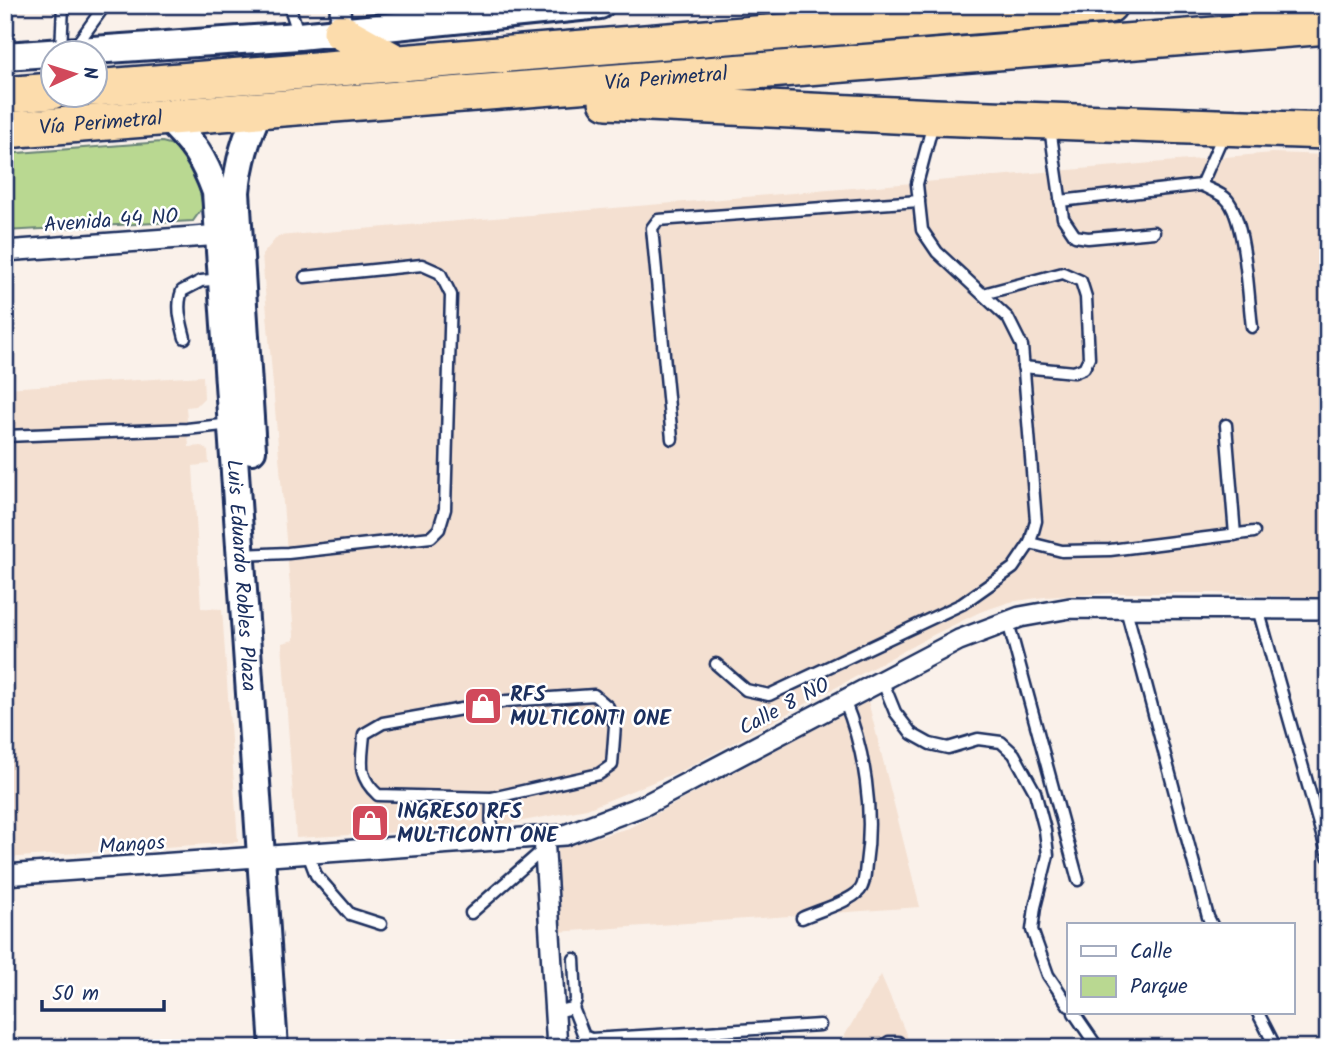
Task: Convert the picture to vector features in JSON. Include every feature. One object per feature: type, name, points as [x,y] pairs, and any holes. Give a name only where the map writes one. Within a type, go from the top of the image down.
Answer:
[{"type":"highway","points":[[928,22],[993,5]]},
{"type":"highway","name":"Vía Perimetral","points":[[108,87],[928,22],[1109,5]]},
{"type":"highway","points":[[341,19],[399,64]]},
{"type":"highway","name":"Vía Perimetral","points":[[5,130],[1328,26]]},
{"type":"highway","name":"Vía Perimetral","points":[[5,95],[38,92]]},
{"type":"highway","points":[[463,93],[935,117],[1328,131]]},
{"type":"street","points":[[108,48],[299,36],[341,19],[600,5]]},
{"type":"street","points":[[5,56],[38,53]]},
{"type":"street","name":"Luis Eduardo Robles Plaza","points":[[259,110],[245,138],[238,164],[236,192],[249,554],[269,857],[274,1048]]},
{"type":"street","name":"Luis Eduardo Robles Plaza","points":[[167,118],[191,141],[205,163],[216,192],[232,424],[249,554]]},
{"type":"street","name":"Avenida 44 NO","points":[[5,251],[220,235]]},
{"type":"street","name":"Calle 8 NO","points":[[269,857],[491,841],[544,842],[645,805],[959,640],[1020,617],[1070,608],[1328,609]]},
{"type":"street","points":[[544,842],[564,1010],[557,1048]]},
{"type":"street","name":"Luis Eduardo Robles Plaza","points":[[269,857],[293,1048]]},
{"type":"street","name":"Mangos","points":[[5,875],[269,857]]},
{"type":"lane","points":[[63,5],[66,38]]},
{"type":"lane","points":[[78,38],[105,5]]},
{"type":"lane","points":[[289,5],[299,36]]},
{"type":"lane","points":[[716,664],[746,691],[769,695],[962,604],[1013,568],[1030,543],[1036,521],[1022,346],[1008,318],[937,252],[922,230],[917,184],[935,117]]},
{"type":"lane","points":[[1049,121],[1063,218],[1075,236],[1088,238],[1154,232]]},
{"type":"lane","points":[[1201,185],[1226,128]]},
{"type":"lane","points":[[1060,201],[1201,185],[1228,200],[1236,216],[1242,245],[1252,327]]},
{"type":"lane","points":[[672,439],[652,228],[658,220],[919,201]]},
{"type":"lane","points":[[249,554],[288,554],[431,537],[439,529],[445,509],[451,295],[440,273],[422,265],[305,277]]},
{"type":"lane","points":[[982,294],[1063,273],[1081,281],[1086,297],[1089,358],[1084,368],[1074,372],[1024,367]]},
{"type":"lane","points":[[185,338],[179,313],[182,291],[201,281],[223,278]]},
{"type":"lane","points":[[5,436],[187,429],[232,424]]},
{"type":"lane","points":[[1226,425],[1235,535]]},
{"type":"lane","points":[[1030,543],[1062,551],[1110,550],[1254,533]]},
{"type":"lane","points":[[1126,609],[1211,923]]},
{"type":"lane","points":[[1258,609],[1328,856]]},
{"type":"lane","points":[[1008,622],[1078,880]]},
{"type":"lane","points":[[882,680],[895,712],[912,734],[930,744],[948,748],[978,739],[1001,742],[1014,754],[1035,792],[1045,830],[1048,855],[1032,930],[1048,975],[1067,1003]]},
{"type":"lane","points":[[594,695],[608,707],[615,725],[612,765],[599,774],[492,798],[378,795],[365,783],[362,762],[364,734],[383,723],[507,701],[594,695]]},
{"type":"lane","points":[[802,918],[851,897],[861,889],[864,876],[868,853],[868,793],[852,719],[845,700]]},
{"type":"lane","points":[[491,841],[492,798]]},
{"type":"lane","points":[[471,913],[544,842]]},
{"type":"lane","points":[[308,854],[316,876],[349,914],[381,924]]},
{"type":"lane","points":[[573,959],[576,1000],[564,1010],[584,1036],[590,1039],[820,1025]]},
{"type":"lane","points":[[1075,1014],[1098,1048]]},
{"type":"lane","points":[[1259,1014],[1276,1048]]},
{"type":"lane","points":[[880,1048],[889,1042],[898,1042],[901,1048]]},
{"type":"shaded area","points":[[1273,153],[1328,155],[1328,598],[1214,593],[1115,593],[1010,602],[980,612],[935,634],[685,769],[587,809],[490,827],[296,838],[282,643],[294,640],[294,634],[262,255],[278,236]]},
{"type":"shaded area","points":[[203,376],[204,398],[196,406],[186,407],[189,447],[202,446],[208,451],[209,464],[193,466],[201,608],[222,609],[238,842],[5,858],[5,388]]},
{"type":"shaded area","points":[[868,701],[920,907],[556,932],[551,861],[558,848],[629,828]]},
{"type":"shaded area","points":[[881,975],[912,1048],[837,1048]]},
{"type":"green space","points":[[162,142],[182,151],[193,166],[203,207],[193,221],[5,231],[5,154]]},
{"type":"place","name":"RFS MULTICONTI ONE","points":[[483,706]]},
{"type":"place","name":"INGRESO RFS MULTICONTI ONE","points":[[370,823]]}]
